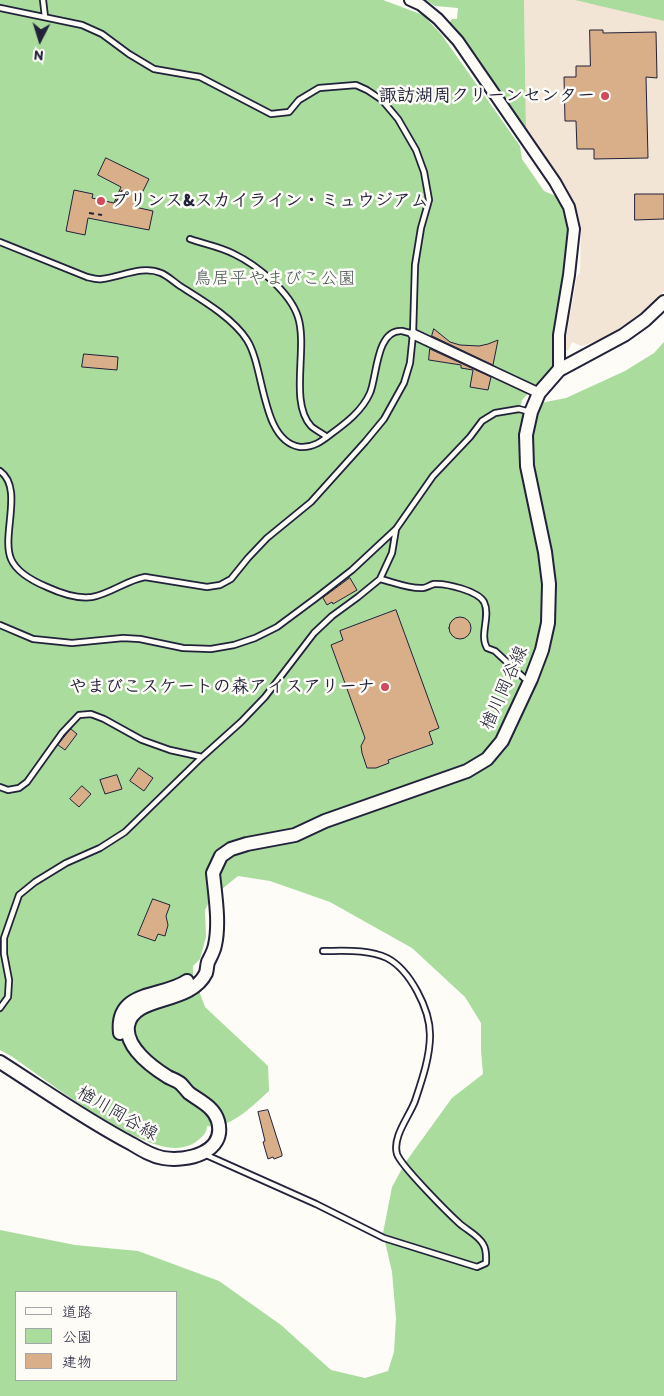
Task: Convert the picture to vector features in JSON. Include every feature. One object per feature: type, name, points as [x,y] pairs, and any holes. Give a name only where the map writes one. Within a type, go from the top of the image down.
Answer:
[{"type":"main road","name":"楢川岡谷線","points":[[0,1062],[98,1126],[150,1154],[175,1160],[186,1159],[203,1154],[211,1147],[216,1140],[219,1128],[218,1121],[210,1107],[186,1091],[179,1091],[148,1072],[132,1056],[121,1038],[120,1023],[122,1016],[130,1004],[137,999],[179,986],[208,963],[213,954],[216,931],[213,873],[216,864],[226,852],[247,844],[295,835],[333,818],[468,771],[487,759],[502,741],[532,679],[542,650],[548,623],[549,584],[545,552],[527,466],[526,434],[531,412],[540,393],[559,370],[624,335],[646,320],[664,302]]},
{"type":"street","points":[[410,0],[438,19],[458,41],[555,182],[569,207],[574,229],[559,335],[559,370]]},
{"type":"street","points":[[413,334],[540,393]]},
{"type":"lane","points":[[43,0],[45,17]]},
{"type":"lane","points":[[0,8],[82,25],[102,34],[129,54],[154,69],[200,78],[271,114],[289,112],[299,100],[319,88],[356,85],[382,100],[398,119],[416,150],[424,172],[429,200],[421,228],[415,265],[413,334],[410,363],[404,383],[384,419],[365,442],[311,502],[267,538],[231,579],[220,585],[207,587],[145,577],[136,578],[93,597],[82,597],[57,591],[35,582],[11,560],[8,542],[10,482],[0,471]]},
{"type":"lane","points":[[190,240],[233,253],[250,263],[277,286],[293,304],[299,319],[302,340],[300,364],[302,410],[311,426],[326,437]]},
{"type":"lane","points":[[0,242],[87,278],[100,279],[142,270],[160,273],[197,297],[234,324],[248,341],[258,369],[269,414],[276,429],[284,440],[300,446],[315,445],[352,418],[370,394],[380,350],[385,341],[394,333],[402,331],[413,334]]},
{"type":"lane","points":[[0,625],[33,639],[72,643],[123,638],[140,639],[183,648],[211,649],[234,645],[256,638],[277,627],[352,570],[396,529],[433,476],[470,437],[482,421],[494,413],[519,409],[531,412]]},
{"type":"lane","points":[[0,1008],[8,998],[10,980],[4,954],[4,938],[18,895],[66,863],[100,848],[125,832],[241,722],[265,697],[314,633],[332,616],[371,588],[380,579],[392,553],[396,529]]},
{"type":"lane","points":[[380,579],[423,588],[435,584],[463,588],[479,596],[485,603],[484,643],[487,648],[495,651],[524,678]]},
{"type":"lane","points":[[0,787],[8,790],[19,788],[28,782],[62,733],[78,716],[91,714],[142,740],[170,750],[202,757]]},
{"type":"lane","points":[[203,1154],[316,1204],[384,1238],[477,1266],[486,1262],[486,1252],[482,1243],[460,1224],[406,1168],[397,1155],[398,1138],[414,1103],[426,1065],[430,1034],[426,1010],[413,984],[400,967],[386,958],[362,952],[323,950]]},
{"type":"path","points":[[116,203],[123,188]]},
{"type":"path","points":[[89,212],[102,215]]},
{"type":"shaded area","points":[[524,0],[664,0],[664,291],[646,312],[598,341],[581,346],[572,342],[568,351],[564,349],[577,276],[580,273],[581,229],[578,214],[567,188],[526,130]]},
{"type":"green space","name":"鳥居平やまびこ公園","points":[[0,0],[383,0],[423,15],[441,34],[520,146],[522,159],[544,191],[558,197],[566,221],[569,245],[555,335],[554,354],[556,364],[522,400],[520,407],[566,398],[625,371],[654,353],[664,342],[664,1396],[0,1396],[0,1230],[75,1245],[138,1251],[219,1281],[281,1325],[331,1370],[365,1378],[388,1371],[394,1352],[396,1318],[392,1272],[383,1233],[392,1187],[405,1163],[452,1098],[483,1074],[481,1023],[465,997],[412,948],[330,902],[270,881],[238,876],[211,898],[205,910],[206,937],[200,959],[193,966],[193,975],[205,1007],[268,1066],[269,1091],[241,1115],[224,1124],[207,1126],[202,1136],[187,1146],[176,1148],[159,1145],[115,1126],[0,1050]]},
{"type":"green space","points":[[426,0],[524,0],[526,130],[460,34],[449,23],[452,19],[457,19],[458,8],[435,6]]},
{"type":"green space","points":[[575,0],[664,0],[664,21]]},
{"type":"building","name":"諏訪湖周クリーンセンター","points":[[590,30],[603,30],[603,33],[656,32],[657,78],[646,77],[648,158],[594,159],[594,149],[577,149],[576,121],[565,121],[564,77],[576,77],[576,66],[590,66]]},
{"type":"building","points":[[106,158],[149,179],[135,207],[153,211],[149,230],[88,218],[85,235],[66,231],[74,190],[93,194],[92,198],[114,203],[121,187],[98,175]]},
{"type":"building","points":[[635,194],[664,194],[664,219],[635,220]]},
{"type":"building","points":[[434,329],[450,342],[460,345],[479,346],[498,340],[493,365],[432,336]]},
{"type":"building","points":[[430,349],[491,377],[488,390],[470,387],[473,370],[461,368],[461,365],[429,360]]},
{"type":"building","points":[[84,354],[118,357],[117,370],[82,367]]},
{"type":"building","points":[[350,578],[357,590],[333,604],[332,602],[327,605],[323,598]]},
{"type":"building","name":"やまびこスケートの森アイスアリーナ","points":[[396,610],[439,728],[429,732],[433,744],[388,760],[389,763],[376,768],[367,768],[361,746],[365,738],[331,645],[343,640],[340,631]]},
{"type":"building","points":[[460,617],[470,624],[471,628],[464,638],[460,639],[450,632],[449,628],[456,618]]},
{"type":"building","points":[[71,729],[77,734],[65,750],[58,745]]},
{"type":"building","points":[[139,768],[153,778],[144,791],[130,781]]},
{"type":"building","points":[[117,775],[122,789],[105,794],[100,780]]},
{"type":"building","points":[[82,786],[91,794],[79,807],[70,799]]},
{"type":"building","points":[[153,899],[170,905],[166,916],[168,925],[165,936],[158,934],[155,941],[138,935]]},
{"type":"building","points":[[268,1110],[282,1154],[282,1156],[274,1159],[273,1157],[268,1159],[258,1112]]},
{"type":"place","name":"諏訪湖周クリーンセンター","points":[[605,96]]},
{"type":"place","name":"プリンス&スカイライン・ミュウジアム","points":[[101,201]]},
{"type":"place","name":"やまびこスケートの森アイスアリーナ","points":[[385,687]]}]
